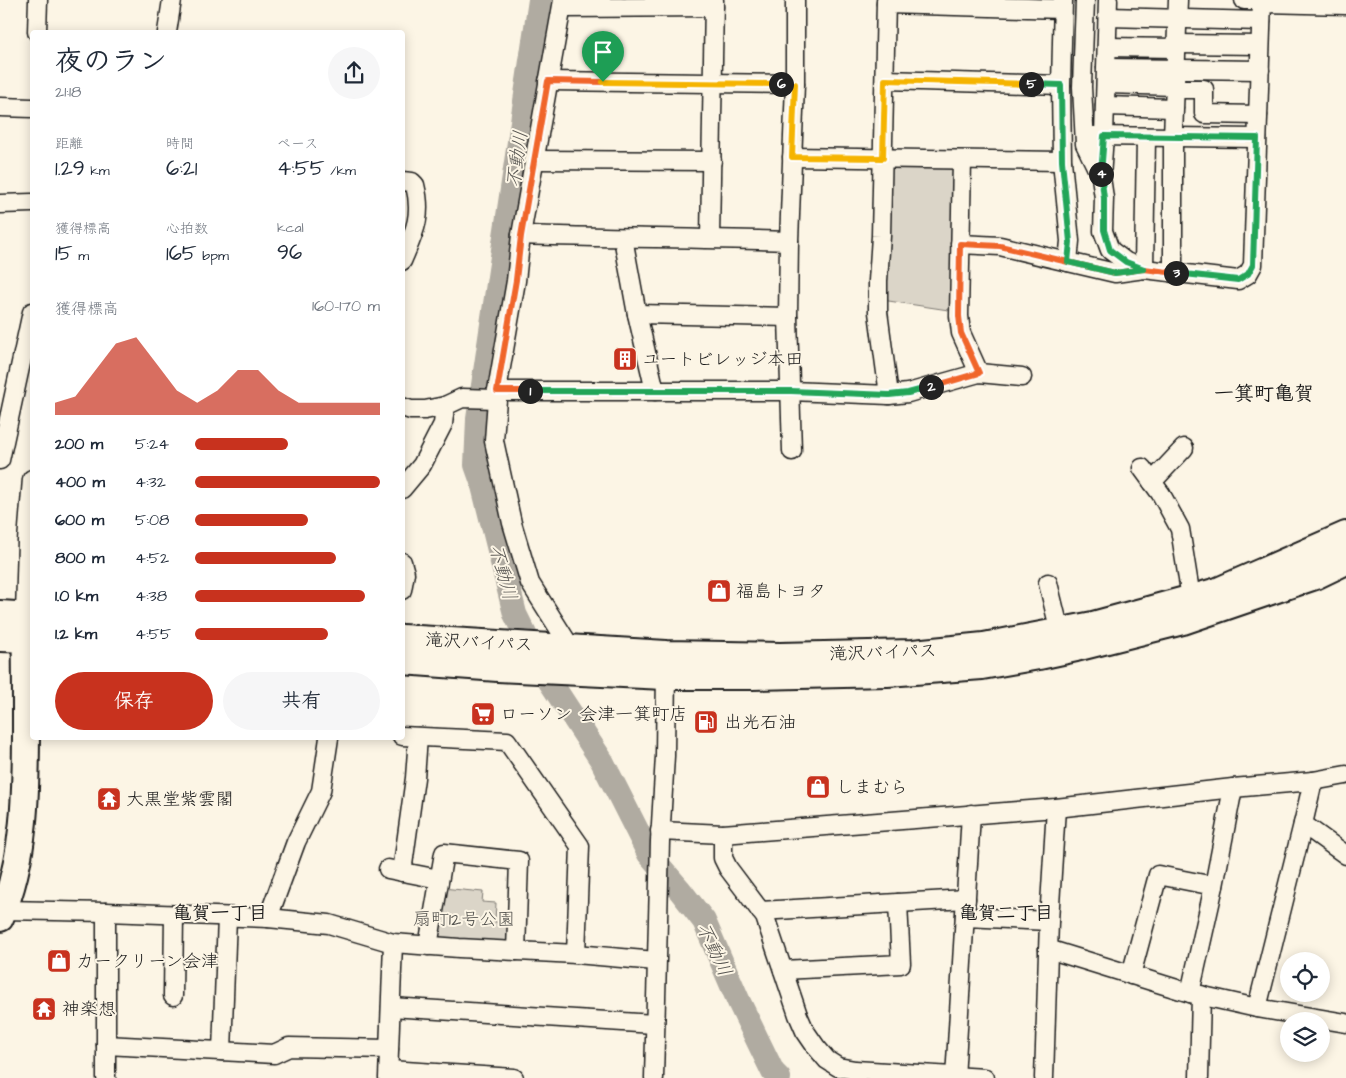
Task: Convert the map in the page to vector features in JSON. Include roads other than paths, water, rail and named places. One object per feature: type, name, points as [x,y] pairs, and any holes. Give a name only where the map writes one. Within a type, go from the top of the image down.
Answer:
[{"type":"highway","name":"滝沢バイパス","points":[[666,665],[780,656],[913,653],[984,646],[1060,632],[1093,625],[1218,591],[1346,536]]},
{"type":"highway","name":"滝沢バイパス","points":[[405,660],[497,655],[564,655],[752,676],[887,673],[982,666],[1076,648],[1183,621],[1315,576],[1346,561]]},
{"type":"highway","points":[[0,638],[23,625],[26,780],[21,842],[2,914]]},
{"type":"highway","name":"滝沢バイパス","points":[[405,639],[497,655]]},
{"type":"street","points":[[37,30],[38,0]]},
{"type":"street","points":[[167,30],[172,0]]},
{"type":"street","points":[[792,451],[788,317],[795,84],[795,0]]},
{"type":"street","points":[[1085,0],[1082,87],[1085,144],[1101,177]]},
{"type":"street","points":[[1173,272],[1173,137],[1178,0]]},
{"type":"street","points":[[1244,0],[1346,5]]},
{"type":"street","points":[[960,244],[1000,246],[1115,273],[1144,269],[1238,280],[1248,274],[1253,265],[1262,1]]},
{"type":"street","points":[[889,395],[878,312],[886,2],[1063,5],[1062,161],[1070,242],[1068,262]]},
{"type":"street","points":[[564,655],[530,583],[512,523],[494,441],[494,396],[516,280],[521,236],[563,4],[714,4],[710,238]]},
{"type":"street","points":[[1144,269],[1126,262],[1110,250],[1104,230],[1104,198],[1101,177],[1108,9],[1177,19],[1261,21]]},
{"type":"street","points":[[1107,47],[1260,45]]},
{"type":"street","points":[[1175,81],[1260,70]]},
{"type":"street","points":[[1106,76],[1175,81],[1204,89],[1204,114],[1258,115]]},
{"type":"street","points":[[885,80],[1061,85]]},
{"type":"street","points":[[548,81],[795,84]]},
{"type":"street","points":[[1105,106],[1174,108]]},
{"type":"street","points":[[0,108],[30,108]]},
{"type":"street","points":[[1085,136],[1257,138]]},
{"type":"street","points":[[1144,269],[1146,137]]},
{"type":"street","points":[[792,157],[1062,161]]},
{"type":"street","points":[[534,160],[712,161]]},
{"type":"street","points":[[962,160],[959,316],[961,333],[979,373]]},
{"type":"street","points":[[405,181],[412,182],[416,185],[419,209],[413,239],[405,255]]},
{"type":"street","points":[[0,204],[30,203]]},
{"type":"street","points":[[521,236],[710,238],[789,241]]},
{"type":"street","points":[[622,238],[655,391]]},
{"type":"street","points":[[637,314],[788,317]]},
{"type":"street","points":[[0,460],[30,321]]},
{"type":"street","points":[[405,408],[425,410],[445,406],[462,398],[655,391],[791,391],[889,395],[908,393],[979,373],[1022,377]]},
{"type":"street","points":[[405,482],[422,465],[443,424],[445,406]]},
{"type":"street","points":[[1184,448],[1147,475],[1161,494],[1180,529],[1192,598]]},
{"type":"street","points":[[23,625],[30,510]]},
{"type":"street","points":[[1048,583],[1060,632]]},
{"type":"street","points":[[654,1078],[660,836],[665,756],[666,665]]},
{"type":"street","points":[[439,879],[395,870],[415,778],[410,736],[507,741],[580,846],[576,954]]},
{"type":"street","points":[[268,918],[296,842],[321,791],[329,740]]},
{"type":"street","points":[[660,836],[723,834],[1056,808],[1313,781],[1346,775]]},
{"type":"street","points":[[1257,1008],[1313,781]]},
{"type":"street","points":[[1199,1078],[1196,994],[1233,788]]},
{"type":"street","points":[[1044,1078],[1049,921],[1056,808]]},
{"type":"street","points":[[955,1077],[971,814]]},
{"type":"street","points":[[1303,824],[1346,855]]},
{"type":"street","points":[[723,834],[723,858],[728,868],[765,917],[805,1031],[828,1060],[838,1067],[855,1070],[985,1078]]},
{"type":"street","points":[[428,946],[444,853],[519,861],[516,951]]},
{"type":"street","points":[[1131,975],[1158,875],[1214,886]]},
{"type":"street","points":[[760,911],[966,899]]},
{"type":"street","points":[[783,970],[901,964],[898,903]]},
{"type":"street","points":[[2,914],[106,912],[268,918],[329,924],[393,943],[576,954],[656,961]]},
{"type":"street","points":[[106,912],[106,1078]]},
{"type":"street","points":[[173,996],[174,915]]},
{"type":"street","points":[[964,916],[1049,921]]},
{"type":"street","points":[[222,1051],[227,917]]},
{"type":"street","points":[[393,943],[388,1074],[514,1078]]},
{"type":"street","points":[[1048,949],[1196,994],[1257,1008],[1346,1024]]},
{"type":"street","points":[[391,1007],[654,1024]]},
{"type":"street","points":[[106,1045],[274,1054],[289,1047],[389,1049]]},
{"type":"waterway","name":"不動川","points":[[540,0],[478,419],[476,465],[515,614],[543,671],[602,761],[649,854],[704,921],[739,1002],[773,1072],[779,1078]]},
{"type":"place","name":"ユートビレッジ本田","points":[[625,359]]},
{"type":"place","name":"福島トヨタ","points":[[719,591]]},
{"type":"place","name":"ローソン 会津一箕町店","points":[[483,714]]},
{"type":"place","name":"出光石油","points":[[706,722]]},
{"type":"place","name":"しまむら","points":[[818,787]]},
{"type":"place","name":"大黒堂紫雲閣","points":[[109,799]]},
{"type":"place","name":"カークリーン会津","points":[[59,961]]},
{"type":"place","name":"神楽想","points":[[44,1009]]},
{"type":"district","name":"一箕町亀賀","points":[[1264,393]]},
{"type":"district","name":"亀賀一丁目","points":[[220,912]]},
{"type":"district","name":"亀賀二丁目","points":[[1006,912]]},
{"type":"park label","name":"扇町12号公園","points":[[464,919]]}]
